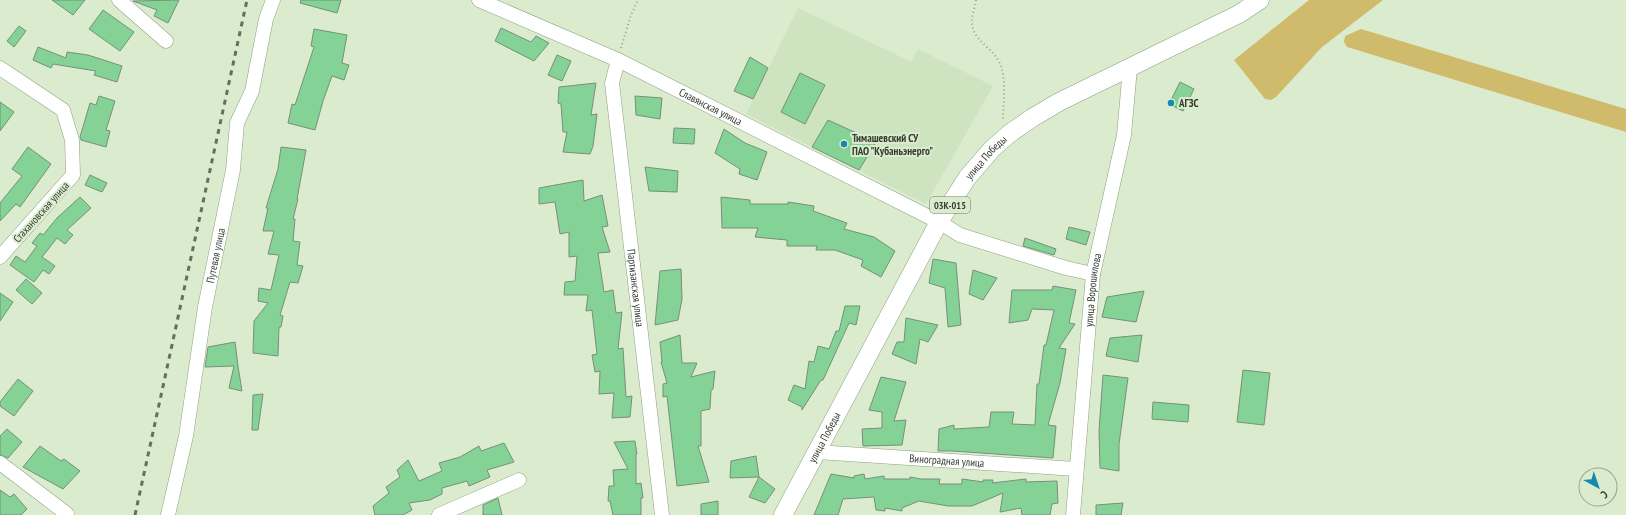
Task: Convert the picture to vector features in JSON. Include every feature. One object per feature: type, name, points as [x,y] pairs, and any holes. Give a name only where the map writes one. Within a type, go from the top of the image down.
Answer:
[{"type":"main road","name":"улица Победы","points":[[783,515],[939,222],[967,178],[992,149],[1032,118],[1059,102],[1239,14],[1260,0]]},
{"type":"street","points":[[119,0],[166,41]]},
{"type":"street","name":"Путевая улица","points":[[168,515],[186,436],[205,307],[233,170],[237,123],[252,91],[266,19],[273,0]]},
{"type":"street","name":"Славянская улица","points":[[479,0],[618,60],[939,222],[960,235],[1066,268],[1094,274]]},
{"type":"street","name":"Партизанская улица","points":[[618,60],[612,84],[662,515]]},
{"type":"street","name":"Стахановская улица","points":[[0,68],[62,110],[72,140],[73,175],[0,257]]},
{"type":"street","name":"улица Ворошилова","points":[[1073,515],[1094,274],[1124,135],[1130,68]]},
{"type":"street","name":"Виноградная улица","points":[[817,452],[1076,469]]},
{"type":"street","points":[[0,463],[67,514]]},
{"type":"street","points":[[440,515],[519,480]]},
{"type":"path","points":[[618,60],[631,15],[638,0]]},
{"type":"path","points":[[976,0],[972,21],[975,35],[996,56],[1002,71],[1003,139]]},
{"type":"shaded area","points":[[1309,0],[1383,0],[1322,47],[1276,97],[1271,100],[1265,99],[1234,60]]},
{"type":"shaded area","points":[[798,8],[912,62],[918,49],[993,86],[926,204],[746,114]]},
{"type":"shaded area","points":[[1361,29],[1626,109],[1626,132],[1347,47],[1344,42],[1345,36]]},
{"type":"building","points":[[52,0],[85,0],[73,15]]},
{"type":"building","points":[[179,0],[168,23],[154,16],[157,10],[133,1]]},
{"type":"building","points":[[301,0],[341,0],[337,13],[300,3]]},
{"type":"building","points":[[103,10],[134,32],[120,51],[89,29]]},
{"type":"building","points":[[19,26],[26,31],[14,47],[7,41]]},
{"type":"building","points":[[501,28],[531,42],[536,36],[549,43],[534,61],[495,41]]},
{"type":"building","points":[[314,29],[347,35],[342,63],[349,65],[344,80],[332,76],[315,130],[288,123],[292,104],[295,105],[314,47],[311,46]]},
{"type":"building","points":[[38,47],[66,58],[67,52],[88,55],[122,66],[117,82],[94,75],[96,71],[53,64],[51,68],[33,60]]},
{"type":"building","points":[[557,55],[571,61],[562,81],[548,75]]},
{"type":"building","points":[[750,57],[768,68],[753,99],[734,91]]},
{"type":"building","points":[[800,73],[825,85],[805,124],[781,112]]},
{"type":"building","points":[[1180,82],[1194,89],[1183,111],[1169,104]]},
{"type":"building","points":[[596,83],[591,115],[597,114],[593,146],[590,154],[563,152],[567,132],[563,132],[561,104],[558,103],[559,87]]},
{"type":"building","points":[[99,96],[115,101],[106,130],[110,131],[106,147],[81,140],[80,137],[90,103],[96,105]]},
{"type":"building","points":[[635,96],[662,98],[660,119],[636,115]]},
{"type":"building","points":[[0,102],[14,112],[0,131]]},
{"type":"building","name":"Тимашевский СУ ПАО \"Кубаньэнерго\"","points":[[828,120],[876,142],[859,170],[812,147]]},
{"type":"building","points":[[674,128],[695,129],[694,144],[673,143]]},
{"type":"building","points":[[724,129],[745,143],[767,152],[757,180],[739,174],[740,169],[715,153]]},
{"type":"building","points":[[28,147],[51,164],[20,207],[16,204],[0,221],[0,203],[22,176],[12,169]]},
{"type":"building","points":[[281,147],[306,150],[298,199],[293,219],[295,219],[293,241],[300,242],[297,265],[303,266],[298,283],[290,282],[280,315],[283,316],[281,327],[279,327],[278,356],[253,353],[254,321],[268,303],[258,301],[259,288],[271,290],[279,255],[268,254],[274,231],[263,231],[268,208],[266,208],[278,169]]},
{"type":"building","points":[[645,167],[678,171],[677,192],[649,191]]},
{"type":"building","points":[[90,175],[107,183],[102,192],[85,185]]},
{"type":"building","points":[[583,180],[584,201],[602,195],[608,226],[602,227],[610,252],[598,253],[604,292],[613,290],[616,313],[622,312],[618,349],[623,348],[626,397],[632,396],[630,417],[612,418],[614,393],[599,394],[600,371],[595,372],[592,355],[597,354],[592,310],[586,311],[588,295],[564,295],[565,282],[575,281],[577,256],[569,257],[569,232],[560,234],[555,202],[539,204],[539,188]]},
{"type":"building","points":[[80,197],[91,208],[67,230],[73,235],[65,244],[57,238],[42,257],[55,266],[49,274],[43,270],[34,282],[10,265],[16,256],[25,262],[37,246],[32,243],[40,233],[43,235],[57,218]]},
{"type":"building","points":[[721,197],[750,200],[750,204],[788,204],[788,202],[814,206],[813,211],[847,223],[844,229],[874,237],[895,251],[881,277],[861,266],[863,260],[835,250],[816,250],[817,246],[787,246],[787,240],[755,237],[758,228],[722,228]]},
{"type":"building","points":[[1069,227],[1090,232],[1086,245],[1066,239]]},
{"type":"building","points":[[1025,238],[1056,249],[1054,255],[1023,246]]},
{"type":"building","points":[[933,259],[956,263],[961,325],[948,327],[945,288],[929,283]]},
{"type":"building","points":[[681,269],[682,299],[678,320],[655,325],[660,271]]},
{"type":"building","points":[[973,270],[997,278],[983,300],[969,294]]},
{"type":"building","points":[[26,279],[42,293],[32,304],[16,290]]},
{"type":"building","points":[[1053,286],[1076,290],[1069,323],[1075,324],[1059,348],[1066,349],[1060,383],[1048,425],[1056,426],[1053,458],[938,451],[939,429],[954,425],[954,429],[989,427],[991,412],[1014,412],[1012,424],[1035,425],[1037,384],[1039,384],[1044,345],[1046,345],[1054,310],[1032,309],[1028,320],[1009,323],[1012,290],[1052,290]]},
{"type":"building","points":[[1144,291],[1136,322],[1102,317],[1107,297]]},
{"type":"building","points":[[0,293],[13,302],[0,321]]},
{"type":"building","points":[[845,306],[860,306],[856,325],[849,323],[823,380],[821,380],[802,410],[802,407],[788,400],[794,385],[805,389],[809,361],[814,362],[818,346],[829,349],[836,331],[839,331]]},
{"type":"building","points":[[906,318],[938,325],[928,342],[920,339],[916,364],[892,354],[897,342],[904,342]]},
{"type":"building","points":[[680,335],[682,363],[697,363],[691,377],[715,371],[713,389],[711,390],[710,409],[701,411],[701,446],[698,446],[709,482],[677,486],[667,396],[663,397],[663,384],[667,383],[661,362],[660,342]]},
{"type":"building","points":[[1142,335],[1138,362],[1106,356],[1110,338]]},
{"type":"building","points":[[235,342],[242,391],[229,388],[234,366],[205,367],[208,347]]},
{"type":"building","points":[[1243,370],[1270,373],[1264,425],[1237,422]]},
{"type":"building","points":[[1103,375],[1128,378],[1119,444],[1119,471],[1100,468],[1099,431]]},
{"type":"building","points":[[881,377],[906,382],[894,421],[906,420],[902,445],[863,446],[862,429],[882,428],[882,412],[869,410]]},
{"type":"building","points":[[18,379],[33,391],[14,416],[0,406],[0,402]]},
{"type":"building","points":[[263,394],[258,430],[252,430],[253,395]]},
{"type":"building","points":[[1153,402],[1189,405],[1188,422],[1152,419]]},
{"type":"building","points":[[7,429],[22,442],[8,458],[0,455],[0,436]]},
{"type":"building","points":[[635,441],[637,454],[636,484],[641,483],[643,498],[641,498],[641,515],[613,515],[610,501],[608,501],[609,486],[614,486],[613,470],[628,469],[614,442]]},
{"type":"building","points":[[504,443],[514,462],[487,470],[490,477],[469,486],[467,481],[442,488],[442,494],[430,500],[409,503],[412,510],[403,515],[375,515],[373,506],[389,493],[386,487],[400,477],[397,470],[408,460],[419,481],[442,471],[439,463],[460,457],[479,446],[481,451]]},
{"type":"building","points":[[40,446],[61,461],[64,459],[80,471],[63,489],[23,467]]},
{"type":"building","points":[[756,456],[759,477],[730,478],[731,461]]},
{"type":"building","points":[[831,474],[854,478],[854,476],[864,474],[865,479],[884,476],[884,479],[910,479],[910,477],[921,479],[940,479],[939,484],[962,484],[962,479],[983,482],[983,480],[993,480],[992,483],[1026,479],[1026,482],[1057,481],[1058,503],[1052,504],[1050,515],[1022,515],[1021,508],[1000,512],[1003,493],[972,506],[948,506],[919,501],[902,508],[902,511],[885,508],[885,511],[876,510],[874,497],[843,499],[838,515],[814,515]]},
{"type":"building","points":[[759,477],[775,489],[765,503],[749,497]]},
{"type":"building","points":[[0,490],[10,497],[14,494],[27,509],[21,515],[0,515]]},
{"type":"building","points":[[498,498],[502,515],[483,515],[483,505]]},
{"type":"building","points":[[718,501],[718,515],[701,515],[701,504]]},
{"type":"building","points":[[1123,503],[1121,515],[1096,515],[1096,505]]},
{"type":"railway","points":[[135,515],[247,0]]},
{"type":"place","name":"АГЗС","points":[[1171,103]]},
{"type":"place","name":"Тимашевский СУ ПАО \"Кубаньэнерго\"","points":[[844,144]]}]
